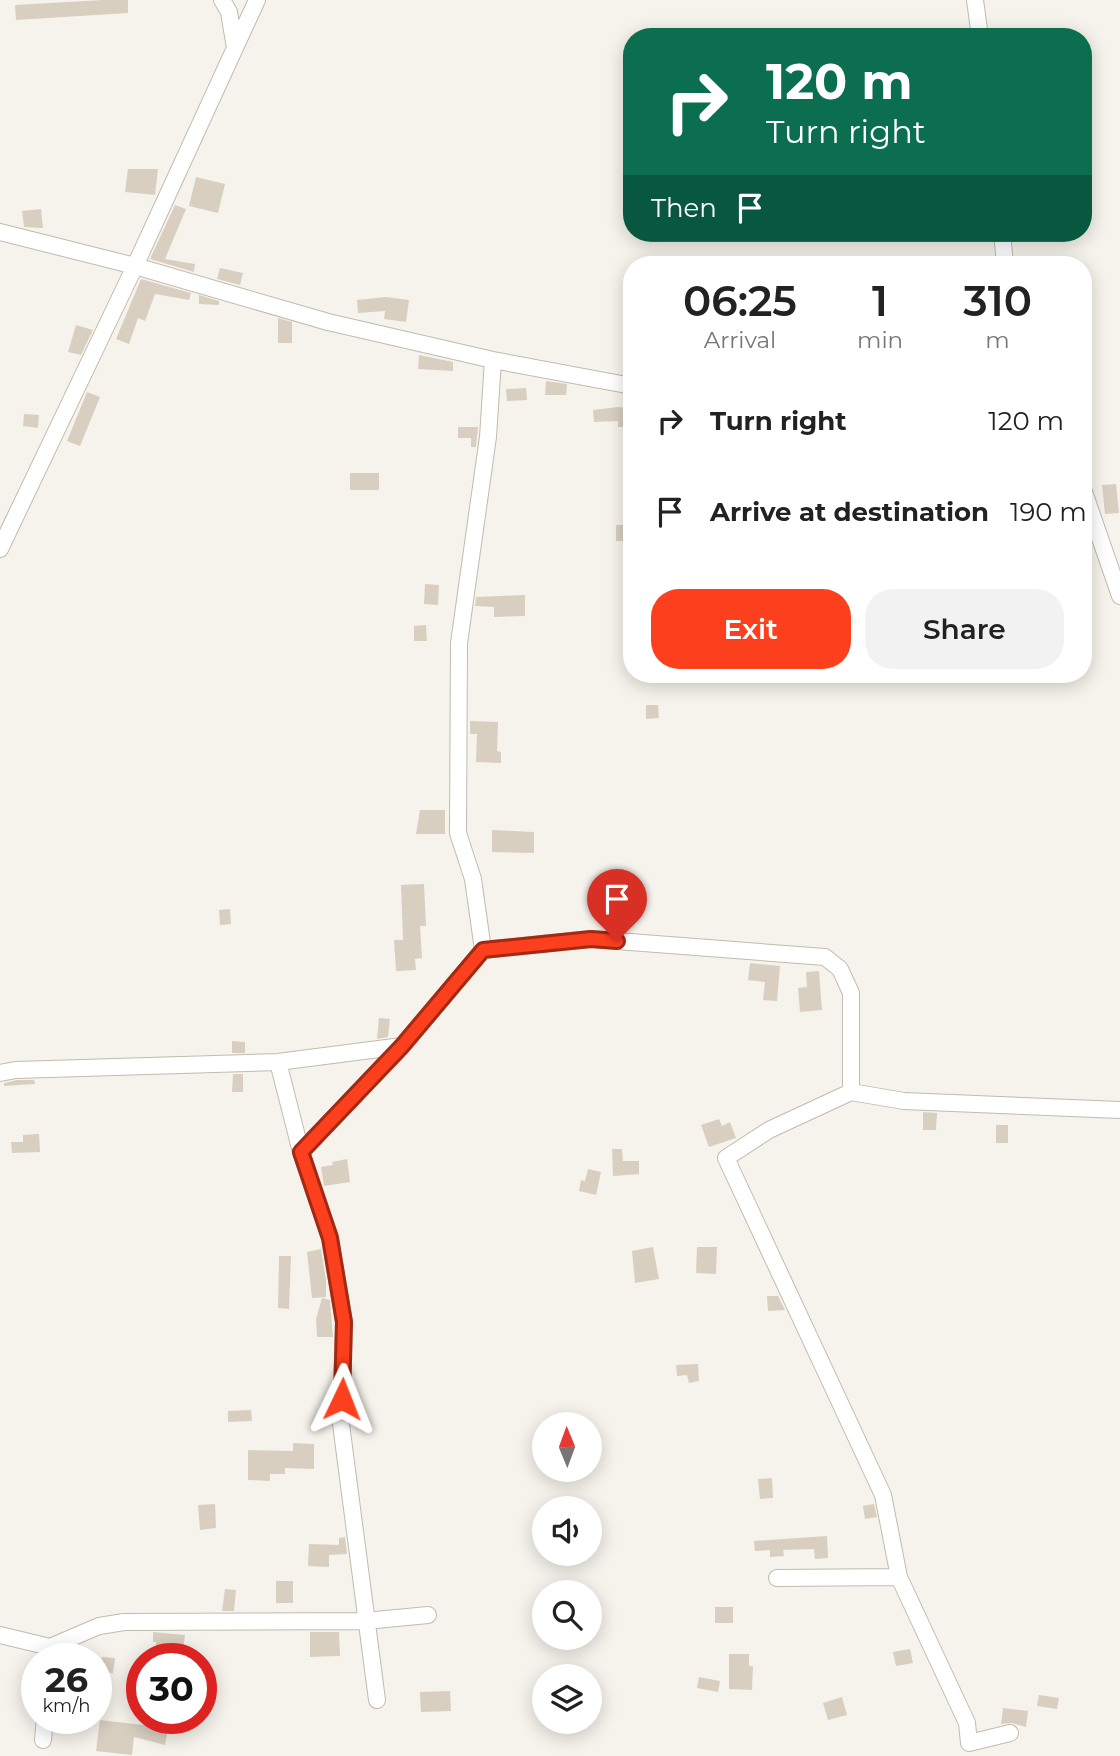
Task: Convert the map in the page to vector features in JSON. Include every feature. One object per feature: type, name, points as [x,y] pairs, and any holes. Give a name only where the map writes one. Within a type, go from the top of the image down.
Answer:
[{"type":"street","points":[[222,0],[229,12],[235,49]]},
{"type":"street","points":[[0,549],[135,266],[257,0]]},
{"type":"street","points":[[975,0],[979,28]]},
{"type":"street","points":[[0,232],[135,266],[328,322],[494,360],[623,384]]},
{"type":"street","points":[[483,950],[472,879],[458,833],[459,643],[488,437],[494,360]]},
{"type":"street","points":[[1092,517],[1120,596]]},
{"type":"street","points":[[301,1152],[402,1046],[483,950],[591,939],[825,957],[840,968],[851,993],[851,1092]]},
{"type":"street","points":[[0,1073],[16,1070],[278,1062],[402,1046]]},
{"type":"street","points":[[278,1062],[301,1152],[330,1238],[344,1322],[341,1424],[377,1700]]},
{"type":"street","points":[[1010,1734],[969,1743],[967,1723],[899,1577],[883,1495],[726,1158],[769,1130],[851,1092],[904,1101],[1120,1110]]},
{"type":"street","points":[[777,1578],[899,1577]]},
{"type":"street","points":[[68,1643],[99,1626],[124,1622],[365,1621],[428,1615]]},
{"type":"street","points":[[0,1635],[22,1643]]},
{"type":"street","points":[[43,1740],[44,1734]]},
{"type":"building","points":[[128,0],[128,13],[16,20],[15,5]]},
{"type":"building","points":[[128,169],[158,169],[155,195],[125,192]]},
{"type":"building","points":[[196,177],[225,184],[218,213],[189,206]]},
{"type":"building","points":[[175,205],[186,209],[165,259],[195,264],[194,272],[150,259]]},
{"type":"building","points":[[41,209],[43,228],[24,227],[22,211]]},
{"type":"building","points":[[220,268],[243,273],[240,285],[217,279]]},
{"type":"building","points":[[141,279],[191,293],[189,300],[155,294],[145,321],[138,318],[129,344],[116,339]]},
{"type":"building","points":[[199,295],[219,301],[219,305],[199,304]]},
{"type":"building","points":[[386,297],[409,300],[406,322],[384,319],[385,311],[358,313],[357,300]]},
{"type":"building","points":[[278,318],[292,322],[292,343],[278,343]]},
{"type":"building","points":[[76,325],[93,330],[81,355],[68,352]]},
{"type":"building","points":[[419,355],[453,362],[453,371],[418,369]]},
{"type":"building","points":[[546,381],[567,384],[566,395],[545,395]]},
{"type":"building","points":[[526,388],[527,400],[507,401],[506,389]]},
{"type":"building","points":[[87,392],[100,397],[80,446],[67,441]]},
{"type":"building","points":[[623,407],[623,427],[618,427],[618,421],[594,422],[593,410]]},
{"type":"building","points":[[24,414],[39,415],[38,428],[23,426]]},
{"type":"building","points":[[458,427],[478,427],[476,447],[471,447],[471,438],[458,438]]},
{"type":"building","points":[[350,473],[379,473],[379,490],[350,490]]},
{"type":"building","points":[[1116,484],[1119,513],[1105,514],[1102,485]]},
{"type":"building","points":[[616,525],[623,525],[623,541],[616,541]]},
{"type":"building","points":[[425,584],[439,585],[438,605],[424,604]]},
{"type":"building","points":[[525,595],[525,616],[494,617],[494,607],[475,606],[476,597]]},
{"type":"building","points":[[426,625],[427,641],[414,641],[414,626]]},
{"type":"building","points":[[646,705],[658,705],[659,718],[646,719]]},
{"type":"building","points":[[470,721],[498,722],[497,751],[501,752],[501,763],[476,762],[477,734],[470,734]]},
{"type":"building","points":[[420,810],[445,810],[445,834],[416,834]]},
{"type":"building","points":[[492,830],[534,832],[534,853],[492,852]]},
{"type":"building","points":[[424,884],[426,926],[420,926],[422,958],[415,959],[416,970],[396,971],[394,940],[403,940],[401,885]]},
{"type":"building","points":[[613,907],[635,909],[633,921],[611,918]]},
{"type":"building","points":[[230,909],[231,924],[220,925],[219,910]]},
{"type":"building","points":[[750,963],[780,966],[777,1001],[763,1000],[765,982],[748,980]]},
{"type":"building","points":[[819,971],[822,1010],[800,1012],[798,988],[807,987],[806,972]]},
{"type":"building","points":[[379,1018],[390,1019],[388,1037],[377,1039]]},
{"type":"building","points":[[232,1041],[245,1042],[245,1053],[232,1053]]},
{"type":"building","points":[[233,1074],[243,1074],[243,1092],[232,1092]]},
{"type":"building","points":[[34,1080],[35,1084],[4,1086],[4,1083]]},
{"type":"building","points":[[923,1112],[937,1113],[936,1130],[923,1130]]},
{"type":"building","points":[[719,1119],[722,1126],[730,1122],[736,1138],[709,1147],[701,1125]]},
{"type":"building","points":[[996,1125],[1008,1125],[1008,1143],[996,1143]]},
{"type":"building","points":[[39,1134],[40,1152],[12,1153],[11,1142],[23,1142],[23,1135]]},
{"type":"building","points":[[612,1149],[622,1149],[623,1161],[639,1161],[639,1174],[613,1176]]},
{"type":"building","points":[[347,1159],[350,1182],[324,1186],[321,1167]]},
{"type":"building","points":[[588,1169],[601,1172],[596,1195],[579,1191],[581,1180],[585,1181]]},
{"type":"building","points":[[653,1247],[659,1279],[635,1283],[632,1251]]},
{"type":"building","points":[[697,1247],[717,1247],[716,1274],[696,1273]]},
{"type":"building","points":[[321,1249],[326,1297],[312,1298],[307,1252]]},
{"type":"building","points":[[279,1256],[291,1256],[289,1309],[278,1308]]},
{"type":"building","points":[[767,1296],[778,1296],[785,1310],[768,1311]]},
{"type":"building","points":[[322,1298],[330,1300],[333,1337],[317,1337],[316,1319]]},
{"type":"building","points":[[698,1364],[699,1381],[689,1383],[687,1375],[677,1376],[676,1365]]},
{"type":"building","points":[[251,1410],[252,1421],[228,1422],[228,1411]]},
{"type":"building","points":[[293,1443],[314,1444],[314,1469],[285,1468],[285,1474],[270,1474],[270,1481],[248,1480],[248,1450],[293,1451]]},
{"type":"building","points":[[772,1478],[773,1498],[760,1499],[758,1479]]},
{"type":"building","points":[[215,1504],[216,1528],[200,1530],[198,1505]]},
{"type":"building","points":[[874,1504],[877,1517],[865,1519],[863,1506]]},
{"type":"building","points":[[827,1536],[828,1558],[815,1559],[814,1549],[783,1550],[784,1556],[770,1557],[770,1550],[755,1551],[754,1541]]},
{"type":"building","points":[[345,1537],[347,1554],[329,1555],[329,1567],[308,1566],[309,1544],[339,1545],[339,1538]]},
{"type":"building","points":[[276,1581],[293,1581],[293,1603],[276,1603]]},
{"type":"building","points":[[225,1589],[236,1590],[234,1611],[222,1611]]},
{"type":"building","points":[[715,1607],[733,1607],[733,1623],[715,1623]]},
{"type":"building","points":[[153,1632],[185,1635],[184,1643],[153,1642]]},
{"type":"building","points":[[310,1632],[339,1632],[340,1656],[310,1657]]},
{"type":"building","points":[[910,1649],[913,1663],[896,1666],[893,1652]]},
{"type":"building","points":[[729,1654],[749,1654],[749,1666],[753,1666],[752,1690],[729,1689]]},
{"type":"building","points":[[699,1677],[720,1681],[718,1692],[697,1688]]},
{"type":"building","points":[[450,1691],[451,1711],[421,1712],[420,1692]]},
{"type":"building","points":[[1039,1695],[1059,1698],[1057,1709],[1037,1706]]},
{"type":"building","points":[[842,1697],[847,1715],[828,1720],[823,1703]]},
{"type":"building","points":[[1003,1708],[1028,1711],[1026,1727],[1012,1723],[1001,1724]]},
{"type":"building","points":[[112,1721],[126,1723],[126,1734],[167,1734],[165,1745],[134,1737],[132,1755],[96,1751],[98,1734],[112,1734]]},
{"type":"route","points":[[342,1399],[344,1322],[330,1238],[301,1152],[402,1046],[483,950],[591,939],[617,941]]}]
